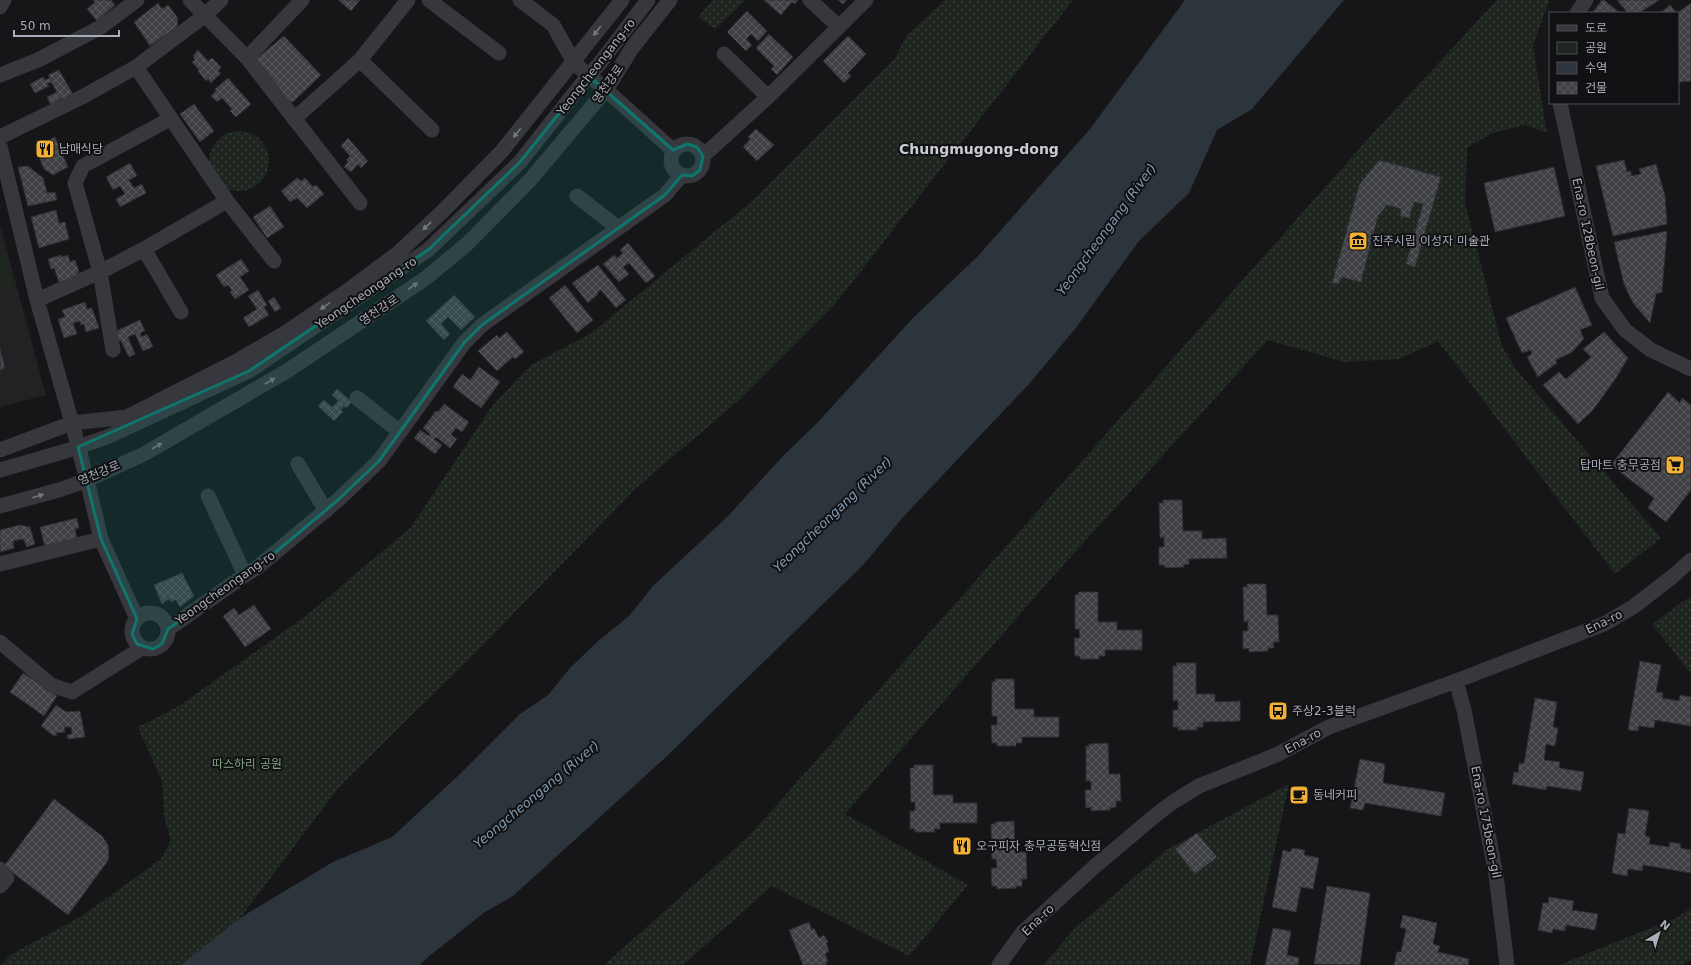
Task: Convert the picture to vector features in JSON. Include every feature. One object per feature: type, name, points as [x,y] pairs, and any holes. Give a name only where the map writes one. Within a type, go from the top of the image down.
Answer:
[{"type":"street","points":[[0,7],[4,0]]},
{"type":"street","points":[[0,75],[38,60],[101,27],[137,0]]},
{"type":"street","points":[[190,0],[246,58],[360,202]]},
{"type":"street","points":[[0,138],[84,96],[136,67],[204,16],[221,0]]},
{"type":"street","points":[[246,58],[302,0]]},
{"type":"street","points":[[294,119],[360,60],[408,0]]},
{"type":"street","points":[[429,0],[499,53]]},
{"type":"street","points":[[520,0],[553,25],[574,63],[674,151]]},
{"type":"street","points":[[0,450],[72,423],[127,417],[237,361],[285,333],[347,291],[398,253],[447,207],[502,151],[574,63],[622,0]]},
{"type":"street","name":"Yeongcheongang-ro","points":[[0,470],[66,452],[107,437],[249,371],[428,250],[520,162],[600,63],[648,0]]},
{"type":"street","name":"영천강로","points":[[0,506],[59,490],[87,480],[144,454],[288,370],[426,278],[467,244],[530,180],[605,89],[632,48],[670,0]]},
{"type":"street","points":[[810,0],[839,27]]},
{"type":"street","points":[[703,156],[768,97],[866,0]]},
{"type":"street","points":[[1578,12],[1586,0]]},
{"type":"street","points":[[724,54],[768,97]]},
{"type":"street","points":[[360,60],[432,130]]},
{"type":"street","points":[[136,67],[227,201],[274,261]]},
{"type":"street","name":"Ena-ro 128beon-gil","points":[[1560,104],[1602,298],[1625,330],[1630,334],[1651,350],[1691,369]]},
{"type":"street","points":[[113,350],[100,272],[75,183],[83,166],[170,119]]},
{"type":"street","points":[[682,145],[692,145],[700,151],[703,156],[702,166],[692,176],[682,175],[674,170],[672,165],[671,160],[674,151],[682,145]]},
{"type":"street","points":[[0,146],[37,300],[72,423],[101,539],[137,619]]},
{"type":"street","name":"Yeongcheongang-ro","points":[[168,629],[245,574],[258,567],[326,511],[379,461],[464,343],[482,325],[665,195],[682,175]]},
{"type":"street","points":[[577,196],[618,228]]},
{"type":"street","points":[[37,300],[100,272],[144,249],[227,201]]},
{"type":"street","points":[[144,249],[181,312]]},
{"type":"street","points":[[357,398],[400,432]]},
{"type":"street","points":[[298,464],[326,511]]},
{"type":"street","points":[[208,496],[245,574]]},
{"type":"street","points":[[0,564],[101,539]]},
{"type":"street","name":"Ena-ro","points":[[999,965],[1023,932],[1094,867],[1173,802],[1199,786],[1276,755],[1329,727],[1456,681],[1604,624],[1633,607],[1672,577],[1691,560]]},
{"type":"street","points":[[146,613],[152,613],[162,619],[168,629],[166,640],[153,649],[142,648],[137,644],[132,634],[133,623],[146,613]]},
{"type":"street","points":[[0,642],[51,685],[72,692],[142,648]]},
{"type":"street","name":"Ena-ro 175beon-gil","points":[[1456,681],[1464,710],[1496,875],[1507,965]]},
{"type":"street","points":[[0,868],[7,878],[0,886]]},
{"type":"highlighted area","points":[[589,76],[673,150],[687,144],[697,147],[703,156],[700,170],[692,176],[682,175],[665,195],[482,325],[464,343],[379,461],[338,500],[258,567],[168,629],[162,644],[153,649],[137,644],[132,634],[137,619],[101,539],[78,447],[249,371],[428,250],[520,162]]},
{"type":"shaded area","points":[[0,225],[46,395],[0,407]]},
{"type":"green space","points":[[713,0],[746,0],[715,29],[698,17]]},
{"type":"green space","name":"따스하리 공원","points":[[945,0],[1073,0],[835,304],[737,402],[636,488],[477,651],[340,786],[240,918],[181,965],[1,965],[10,955],[82,916],[161,859],[171,841],[164,816],[162,781],[138,727],[179,706],[307,615],[411,527],[493,405],[531,365],[590,334],[751,202],[895,58],[907,35]]},
{"type":"green space","points":[[1497,0],[1549,0],[1533,47],[1547,133],[1525,125],[1490,134],[1467,148],[1465,203],[1502,346],[1515,368],[1661,538],[1615,574],[1438,341],[1399,359],[1344,362],[1268,340],[1057,572],[845,814],[968,885],[909,956],[772,886],[683,965],[604,965],[749,836],[1367,140]]},
{"type":"green space","points":[[233,131],[245,131],[256,136],[264,144],[269,155],[267,173],[256,186],[245,191],[233,191],[222,186],[214,178],[209,167],[209,155],[214,144],[222,136]]},
{"type":"green space","points":[[0,237],[14,287],[0,291]]},
{"type":"green space","points":[[1691,596],[1691,674],[1652,624]]},
{"type":"green space","points":[[1289,784],[1250,965],[1043,965],[1075,928],[1166,850]]},
{"type":"green space","points":[[1691,908],[1691,960],[1683,965],[1559,965],[1676,918]]},
{"type":"water","name":"Yeongcheongang (River)","points":[[1185,0],[1344,0],[1252,109],[1217,130],[1189,193],[1139,241],[1075,329],[1029,384],[904,516],[864,564],[666,757],[513,896],[485,912],[420,965],[181,965],[240,918],[333,862],[392,837],[460,774],[520,714],[548,695],[570,668],[597,642],[629,616],[653,586],[727,517],[783,456],[817,423],[913,318],[978,256],[1090,129]]},
{"type":"building","points":[[93,0],[111,0],[115,5],[97,21],[87,9],[95,2]]},
{"type":"building","points":[[338,0],[360,0],[351,11]]},
{"type":"building","points":[[764,0],[798,0],[795,4],[792,2],[781,15]]},
{"type":"building","points":[[838,0],[847,0],[843,4]]},
{"type":"building","points":[[1602,0],[1604,0],[1619,12],[1593,12]]},
{"type":"building","points":[[1617,0],[1659,0],[1641,12],[1627,12]]},
{"type":"building","points":[[158,3],[162,9],[168,5],[178,18],[177,27],[150,46],[134,22]]},
{"type":"building","points":[[1691,3],[1691,81],[1679,82],[1678,12]]},
{"type":"building","points":[[1670,5],[1676,12],[1661,12]]},
{"type":"building","points":[[747,11],[767,31],[758,41],[751,34],[746,39],[752,45],[746,51],[727,32]]},
{"type":"building","points":[[769,34],[793,57],[777,75],[771,69],[774,66],[756,48]]},
{"type":"building","points":[[284,36],[321,75],[293,102],[282,101],[256,59]]},
{"type":"building","points":[[848,36],[866,54],[848,73],[851,76],[844,83],[823,61]]},
{"type":"building","points":[[198,50],[208,61],[212,58],[221,67],[218,71],[221,73],[211,83],[208,79],[206,81],[192,62],[195,60],[193,56]]},
{"type":"building","points":[[59,70],[74,96],[63,102],[61,98],[51,106],[47,97],[57,92],[51,82],[47,84],[49,86],[35,93],[30,84],[43,77],[45,80],[50,78],[48,75]]},
{"type":"building","points":[[228,78],[251,104],[236,117],[230,111],[232,109],[222,98],[217,102],[211,96],[216,91],[215,89]]},
{"type":"building","points":[[194,104],[214,131],[200,142],[180,114]]},
{"type":"building","points":[[756,129],[774,145],[757,161],[743,147],[750,139],[748,137]]},
{"type":"building","points":[[55,137],[68,167],[53,175],[44,169],[35,147]]},
{"type":"building","points":[[348,138],[368,161],[361,168],[358,164],[351,172],[344,167],[348,162],[346,160],[350,156],[341,146]]},
{"type":"building","name":"진주시립 이성자 미술관","points":[[1379,160],[1441,177],[1415,267],[1406,264],[1423,204],[1414,202],[1409,218],[1400,216],[1401,209],[1387,205],[1378,216],[1361,282],[1341,277],[1339,284],[1332,283],[1359,185]]},
{"type":"building","points":[[1624,160],[1627,172],[1631,171],[1631,176],[1641,174],[1639,169],[1656,164],[1665,196],[1667,224],[1613,236],[1596,166]]},
{"type":"building","points":[[130,163],[137,176],[129,180],[134,188],[142,184],[146,193],[120,207],[116,199],[125,194],[120,186],[113,190],[106,177]]},
{"type":"building","points":[[28,166],[43,178],[47,193],[55,192],[57,200],[28,206],[18,167]]},
{"type":"building","points":[[1554,167],[1565,216],[1495,232],[1484,183]]},
{"type":"building","points":[[297,178],[301,181],[305,178],[313,187],[316,185],[324,194],[307,208],[297,198],[290,202],[281,191]]},
{"type":"building","points":[[270,206],[284,227],[267,238],[253,217]]},
{"type":"building","points":[[56,210],[59,223],[65,222],[69,239],[39,248],[31,217]]},
{"type":"building","points":[[1667,231],[1662,292],[1656,294],[1650,323],[1633,303],[1624,284],[1614,242]]},
{"type":"building","points":[[628,243],[655,276],[646,283],[629,263],[623,267],[629,274],[619,282],[603,264],[614,255],[617,258],[623,253],[620,250]]},
{"type":"building","points":[[61,255],[62,257],[68,255],[70,262],[75,260],[79,272],[73,281],[60,285],[54,268],[51,269],[48,259]]},
{"type":"building","points":[[241,259],[249,271],[240,277],[249,290],[235,299],[230,292],[232,290],[228,285],[224,287],[216,275]]},
{"type":"building","points":[[598,265],[626,300],[616,308],[601,290],[588,303],[572,283]]},
{"type":"building","points":[[565,285],[593,320],[577,333],[549,298]]},
{"type":"building","points":[[1575,287],[1592,325],[1580,330],[1584,339],[1572,352],[1556,360],[1557,363],[1538,377],[1527,357],[1532,354],[1531,350],[1522,353],[1506,318]]},
{"type":"building","points":[[258,290],[267,305],[264,307],[269,315],[249,327],[243,318],[257,309],[248,296]]},
{"type":"building","points":[[454,295],[475,317],[461,330],[448,317],[441,324],[450,334],[444,340],[426,321]]},
{"type":"building","points":[[274,297],[281,308],[275,312],[268,301]]},
{"type":"building","points":[[85,302],[87,309],[92,308],[99,328],[86,332],[84,324],[81,325],[80,321],[73,323],[77,334],[64,338],[58,319],[65,317],[62,310]]},
{"type":"building","points":[[140,320],[145,331],[140,333],[142,337],[147,334],[153,347],[143,351],[135,334],[128,337],[135,354],[129,357],[121,341],[119,341],[114,332]]},
{"type":"building","points":[[507,332],[524,352],[515,359],[513,357],[497,371],[478,351],[497,335],[499,338]]},
{"type":"building","points":[[1604,332],[1628,358],[1616,378],[1592,411],[1578,424],[1543,385],[1559,372],[1566,379],[1591,357],[1583,349]]},
{"type":"building","points":[[0,348],[5,368],[0,370]]},
{"type":"building","points":[[479,367],[500,382],[481,408],[453,387],[462,374],[470,380]]},
{"type":"building","points":[[337,389],[352,402],[346,408],[344,406],[341,410],[343,412],[334,421],[318,406],[324,400],[332,407],[338,401],[332,395]]},
{"type":"building","points":[[1668,392],[1680,403],[1682,398],[1691,405],[1691,490],[1666,522],[1648,508],[1654,498],[1611,465]]},
{"type":"building","points":[[444,404],[469,422],[462,432],[456,428],[451,435],[457,439],[450,448],[436,437],[434,439],[442,445],[435,454],[414,438],[420,430],[429,436],[430,434],[423,428],[436,411],[438,412]]},
{"type":"building","points":[[1163,500],[1182,500],[1183,531],[1202,531],[1202,539],[1226,538],[1227,558],[1189,559],[1189,564],[1183,565],[1184,567],[1165,568],[1165,565],[1159,565],[1159,547],[1164,547],[1164,537],[1160,538],[1159,503],[1163,503]]},
{"type":"building","points":[[77,518],[79,528],[75,529],[77,539],[45,547],[40,527]]},
{"type":"building","points":[[20,525],[30,527],[35,544],[27,547],[23,539],[13,541],[14,548],[0,552],[0,530]]},
{"type":"building","points":[[182,573],[194,596],[180,607],[176,600],[171,602],[169,599],[162,604],[154,585]]},
{"type":"building","points":[[1247,584],[1266,584],[1267,615],[1278,615],[1279,642],[1273,642],[1274,648],[1268,648],[1268,651],[1249,652],[1249,648],[1243,649],[1243,631],[1248,631],[1248,621],[1244,622],[1243,587],[1247,587]]},
{"type":"building","points":[[1078,592],[1098,592],[1098,622],[1117,622],[1117,630],[1142,630],[1142,650],[1105,650],[1105,656],[1099,656],[1099,659],[1080,659],[1080,656],[1075,656],[1074,638],[1080,638],[1079,629],[1075,629],[1075,595],[1078,595]]},
{"type":"building","points":[[254,605],[271,629],[245,647],[223,616],[234,608],[239,615]]},
{"type":"building","points":[[1640,661],[1661,665],[1656,692],[1663,693],[1662,698],[1679,701],[1680,695],[1691,697],[1691,726],[1655,720],[1654,728],[1639,726],[1638,731],[1628,730]]},
{"type":"building","points":[[1176,663],[1196,663],[1196,694],[1215,694],[1215,702],[1240,701],[1240,721],[1203,722],[1203,727],[1197,727],[1197,730],[1178,730],[1178,727],[1173,727],[1173,710],[1178,710],[1178,700],[1173,701],[1173,666],[1177,666]]},
{"type":"building","points":[[23,673],[57,696],[44,716],[10,692]]},
{"type":"building","points":[[995,679],[1014,679],[1015,709],[1034,709],[1034,717],[1059,717],[1059,737],[1022,737],[1022,743],[1016,743],[1016,746],[997,746],[997,743],[992,743],[991,725],[997,725],[997,716],[992,716],[992,682],[995,682]]},
{"type":"building","points":[[1535,698],[1557,702],[1553,727],[1558,728],[1555,746],[1546,744],[1544,760],[1560,762],[1559,768],[1584,772],[1581,791],[1547,786],[1546,790],[1512,784],[1514,772],[1518,773],[1519,763],[1524,764]]},
{"type":"building","points":[[56,705],[66,712],[80,711],[85,737],[68,739],[67,735],[72,734],[71,727],[64,727],[65,732],[56,733],[57,735],[54,736],[41,726]]},
{"type":"building","points":[[1108,743],[1109,774],[1120,774],[1121,801],[1116,801],[1116,807],[1110,808],[1110,810],[1091,811],[1091,807],[1086,808],[1085,790],[1091,790],[1091,781],[1086,781],[1086,746],[1089,746],[1089,744]]},
{"type":"building","points":[[1360,759],[1385,764],[1383,783],[1445,793],[1441,816],[1365,803],[1363,810],[1350,808]]},
{"type":"building","points":[[914,765],[933,765],[933,795],[953,795],[953,803],[977,803],[977,823],[940,823],[940,829],[934,829],[935,832],[915,832],[915,829],[910,829],[910,811],[915,811],[915,802],[911,802],[910,768],[914,768]]},
{"type":"building","points":[[54,799],[102,836],[108,845],[109,857],[107,862],[68,915],[4,866]]},
{"type":"building","points":[[1629,808],[1649,811],[1645,836],[1650,837],[1649,844],[1669,847],[1670,842],[1681,844],[1680,848],[1691,850],[1691,873],[1643,865],[1642,871],[1628,869],[1627,876],[1612,873],[1618,833],[1625,834]]},
{"type":"building","points":[[1014,821],[1015,852],[1026,852],[1027,879],[1022,879],[1022,886],[1016,886],[1016,888],[997,889],[997,886],[992,886],[991,868],[997,868],[996,859],[992,859],[991,824],[995,824],[995,822]]},
{"type":"building","points":[[1197,833],[1217,857],[1195,874],[1175,849]]},
{"type":"building","points":[[1292,848],[1305,850],[1304,855],[1319,858],[1313,889],[1301,887],[1296,912],[1272,907],[1283,850],[1291,852]]},
{"type":"building","points":[[1327,886],[1370,893],[1360,965],[1314,964]]},
{"type":"building","points":[[1549,897],[1574,901],[1572,910],[1598,914],[1595,930],[1566,925],[1565,931],[1553,929],[1552,933],[1538,930],[1543,903],[1548,903]]},
{"type":"building","points":[[1403,915],[1437,923],[1433,944],[1440,946],[1438,952],[1469,959],[1468,965],[1394,965],[1397,952],[1401,952],[1406,929],[1400,927]]},
{"type":"building","points":[[809,922],[812,930],[814,928],[819,938],[824,935],[828,942],[826,943],[829,951],[825,954],[828,961],[826,962],[827,965],[803,965],[789,930]]},
{"type":"building","points":[[1273,928],[1291,931],[1287,955],[1299,958],[1298,965],[1265,965]]},
{"type":"place","name":"남매식당","points":[[45,149]]},
{"type":"place","name":"진주시립 이성자 미술관","points":[[1358,241]]},
{"type":"place","name":"탑마트 충무공점","points":[[1675,465]]},
{"type":"place","name":"주상2-3블럭","points":[[1278,711]]},
{"type":"place","name":"동네커피","points":[[1299,795]]},
{"type":"place","name":"오구피자 충무공동혁신점","points":[[962,846]]},
{"type":"district","name":"Chungmugong-dong","points":[[979,149]]}]
